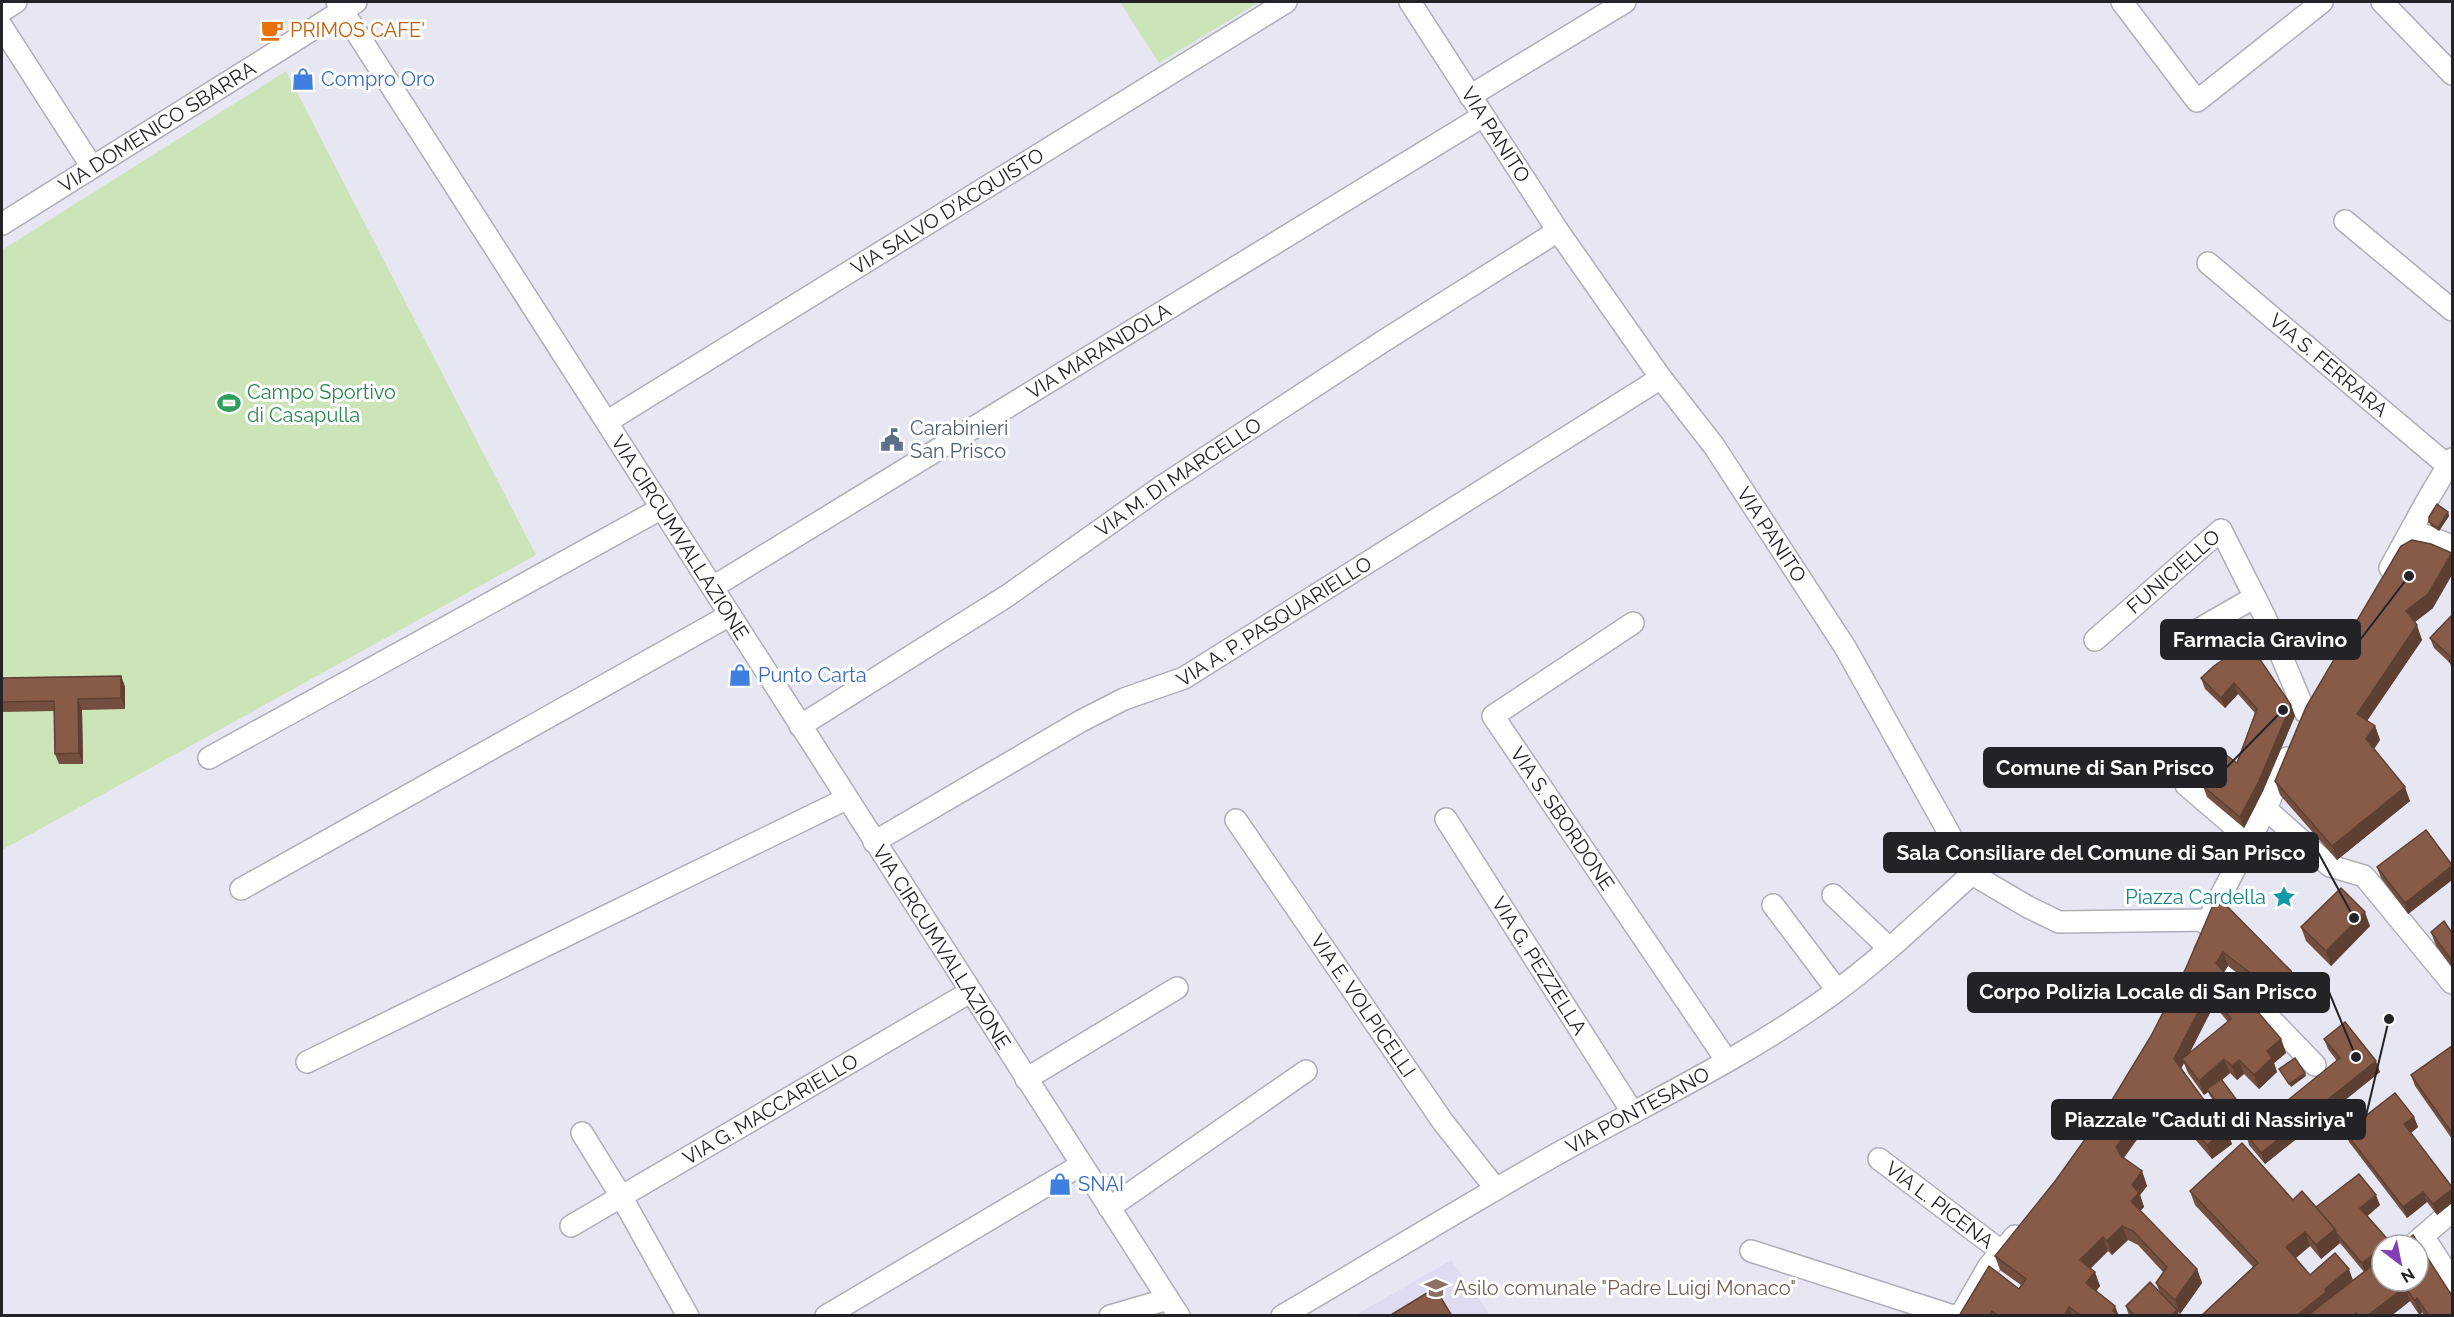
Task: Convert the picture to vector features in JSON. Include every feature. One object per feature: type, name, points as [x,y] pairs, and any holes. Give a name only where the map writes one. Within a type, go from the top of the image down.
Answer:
[{"type":"street","points":[[2,11],[16,2]]},
{"type":"street","name":"VIA SALVO D'ACQUISTO","points":[[608,421],[1286,2]]},
{"type":"street","points":[[1470,96],[1625,2]]},
{"type":"street","points":[[2122,2],[2197,101],[2322,2]]},
{"type":"street","points":[[2382,2],[2452,74]]},
{"type":"street","name":"VIA PANITO","points":[[1415,3],[1470,96],[1558,231],[1661,378],[1714,446],[1845,647],[1972,874]]},
{"type":"street","name":"VIA CIRCUMVALLAZIONE","points":[[346,4],[846,799],[1174,1307]]},
{"type":"street","name":"VIA DOMENICO SBARRA","points":[[2,224],[346,4]]},
{"type":"street","points":[[2,27],[92,167]]},
{"type":"street","name":"VIA MARANDOLA","points":[[712,587],[1483,116]]},
{"type":"street","points":[[2345,221],[2452,310]]},
{"type":"street","name":"VIA M. DI MARCELLO","points":[[800,726],[1007,596],[1161,487],[1382,342],[1558,231]]},
{"type":"street","name":"VIA S. FERRARA","points":[[2208,263],[2450,463]]},
{"type":"street","name":"VIA A. P. PASQUARIELLO","points":[[874,842],[1124,699],[1184,678],[1661,378]]},
{"type":"street","points":[[2382,581],[2450,463]]},
{"type":"street","points":[[208,758],[662,508]]},
{"type":"street","name":"FUNICIELLO","points":[[2096,640],[2222,530],[2255,597],[2305,712]]},
{"type":"street","points":[[2412,530],[2452,546]]},
{"type":"street","points":[[2189,635],[2255,597]]},
{"type":"street","points":[[241,889],[730,615]]},
{"type":"street","name":"VIA S. SBORDONE","points":[[1633,623],[1493,716],[1727,1061]]},
{"type":"street","points":[[2189,966],[2208,920],[2266,809],[2305,712],[2317,692]]},
{"type":"street","points":[[2186,785],[2250,840]]},
{"type":"street","points":[[307,1062],[846,799]]},
{"type":"street","points":[[2266,809],[2330,866],[2364,876],[2452,982]]},
{"type":"street","name":"VIA G. PEZZELLA","points":[[1446,819],[1633,1113]]},
{"type":"street","name":"VIA E. VOLPICELLI","points":[[1236,820],[1443,1122],[1496,1189]]},
{"type":"street","points":[[1972,874],[2028,907],[2059,922],[2208,920]]},
{"type":"street","name":"VIA PONTESANO","points":[[1282,1316],[1496,1189],[1727,1061],[1837,990],[1890,948],[1972,874]]},
{"type":"street","points":[[1833,895],[1890,948]]},
{"type":"street","points":[[1773,905],[1837,990]]},
{"type":"street","points":[[2198,944],[2315,1065]]},
{"type":"street","points":[[1026,1079],[1177,988]]},
{"type":"street","name":"VIA G. MACCARIELLO","points":[[570,1226],[970,992]]},
{"type":"street","points":[[1110,1208],[1306,1071]]},
{"type":"street","points":[[582,1133],[621,1196],[688,1316]]},
{"type":"street","name":"VIA L. PICENA","points":[[1879,1159],[2001,1251]]},
{"type":"street","points":[[826,1316],[1081,1165]]},
{"type":"street","points":[[2426,1233],[2452,1211]]},
{"type":"street","points":[[1960,1316],[1989,1266],[2031,1217]]},
{"type":"street","points":[[1751,1251],[1953,1316]]},
{"type":"street","points":[[2430,1256],[2452,1281]]},
{"type":"street","points":[[1110,1316],[1174,1307]]},
{"type":"shaded area","name":"Asilo comunale \"Padre Luigi Monaco\"","points":[[1451,1260],[1490,1315],[1354,1316]]},
{"type":"green space","points":[[1120,2],[1259,2],[1159,63]]},
{"type":"green space","name":"Campo Sportivo di Casapulla","points":[[286,71],[536,555],[2,850],[2,250]]},
{"type":"building","points":[[2437,504],[2448,512],[2438,528],[2429,522],[2429,517]]},
{"type":"building","points":[[2412,540],[2431,544],[2452,553],[2428,594],[2406,611],[2417,625],[2357,714],[2375,726],[2366,739],[2405,787],[2332,846],[2275,781],[2306,707],[2401,546]]},
{"type":"building","points":[[2452,615],[2452,658],[2430,638]]},
{"type":"building","points":[[2248,642],[2291,705],[2259,781],[2240,817],[2203,786],[2225,754],[2237,763],[2257,709],[2234,683],[2221,698],[2201,678]]},
{"type":"building","points":[[121,676],[121,698],[78,699],[79,753],[55,754],[54,701],[2,702],[2,678]]},
{"type":"building","points":[[2426,830],[2452,866],[2405,903],[2377,867]]},
{"type":"building","points":[[2341,888],[2365,912],[2326,951],[2301,927]]},
{"type":"building","points":[[2217,896],[2291,971],[2293,979],[2277,994],[2223,952],[2216,963],[2281,1039],[2267,1051],[2272,1058],[2254,1075],[2239,1060],[2232,1066],[2224,1059],[2199,1081],[2182,1059],[2231,1019],[2209,991],[2174,1059],[2226,1130],[2207,1145],[2171,1103],[2153,1126],[2138,1117],[2116,1147],[2121,1156],[2142,1171],[2132,1185],[2139,1193],[2131,1201],[2197,1269],[2175,1300],[2156,1283],[2167,1267],[2133,1231],[2122,1226],[2107,1241],[2103,1237],[2080,1260],[2095,1272],[2086,1283],[2115,1306],[2113,1311],[2119,1316],[2082,1316],[2069,1307],[2064,1316],[1999,1316],[1992,1311],[1989,1316],[1959,1316],[1989,1266],[2019,1289],[2026,1279],[1995,1256],[2056,1180],[2106,1110],[2151,1036],[2186,968]]},
{"type":"building","points":[[2444,921],[2452,933],[2452,961],[2431,932]]},
{"type":"building","points":[[2345,1022],[2376,1061],[2261,1153],[2246,1134],[2340,1058],[2324,1039]]},
{"type":"building","points":[[2452,1046],[2452,1133],[2411,1075]]},
{"type":"building","points":[[2295,1058],[2305,1073],[2289,1084],[2279,1069]]},
{"type":"building","points":[[2221,1079],[2248,1115],[2234,1125],[2207,1089]]},
{"type":"building","points":[[2395,1093],[2414,1117],[2404,1124],[2452,1187],[2433,1204],[2423,1192],[2403,1207],[2345,1132]]},
{"type":"building","points":[[2242,1143],[2293,1200],[2302,1191],[2335,1229],[2316,1245],[2305,1232],[2286,1247],[2310,1275],[2335,1253],[2349,1269],[2325,1289],[2326,1292],[2296,1316],[2201,1316],[2258,1263],[2190,1191]]},
{"type":"building","points":[[2359,1174],[2376,1195],[2360,1208],[2382,1233],[2370,1233],[2370,1257],[2362,1263],[2316,1207]]},
{"type":"building","points":[[2430,1262],[2452,1296],[2452,1316],[2429,1316],[2417,1298],[2415,1301],[2409,1293],[2430,1293]]},
{"type":"building","points":[[2370,1267],[2370,1293],[2397,1293],[2367,1316],[2358,1316],[2356,1313],[2353,1316],[2307,1316]]},
{"type":"building","points":[[2150,1282],[2177,1310],[2171,1316],[2135,1316],[2126,1306]]},
{"type":"building","points":[[1435,1288],[1452,1316],[1389,1316]]},
{"type":"place","name":"PRIMOS CAFE'","points":[[272,30]]},
{"type":"place","name":"Compro Oro","points":[[303,79]]},
{"type":"place","name":"Campo Sportivo di Casapulla","points":[[229,403]]},
{"type":"place","name":"Carabinieri San Prisco","points":[[892,440]]},
{"type":"place","name":"Farmacia Gravino","points":[[2409,576]]},
{"type":"place","name":"Punto Carta","points":[[740,675]]},
{"type":"place","name":"Comune di San Prisco","points":[[2283,710]]},
{"type":"place","name":"Piazza Cardella","points":[[2284,897]]},
{"type":"place","name":"Sala Consiliare del Comune di San Prisco","points":[[2354,918]]},
{"type":"place","name":"Piazzale \"Caduti di Nassiriya\"","points":[[2389,1019]]},
{"type":"place","name":"Corpo Polizia Locale di San Prisco","points":[[2356,1057]]},
{"type":"place","name":"SNAI","points":[[1060,1184]]},
{"type":"place","name":"Asilo comunale \"Padre Luigi Monaco\"","points":[[1436,1288]]}]
